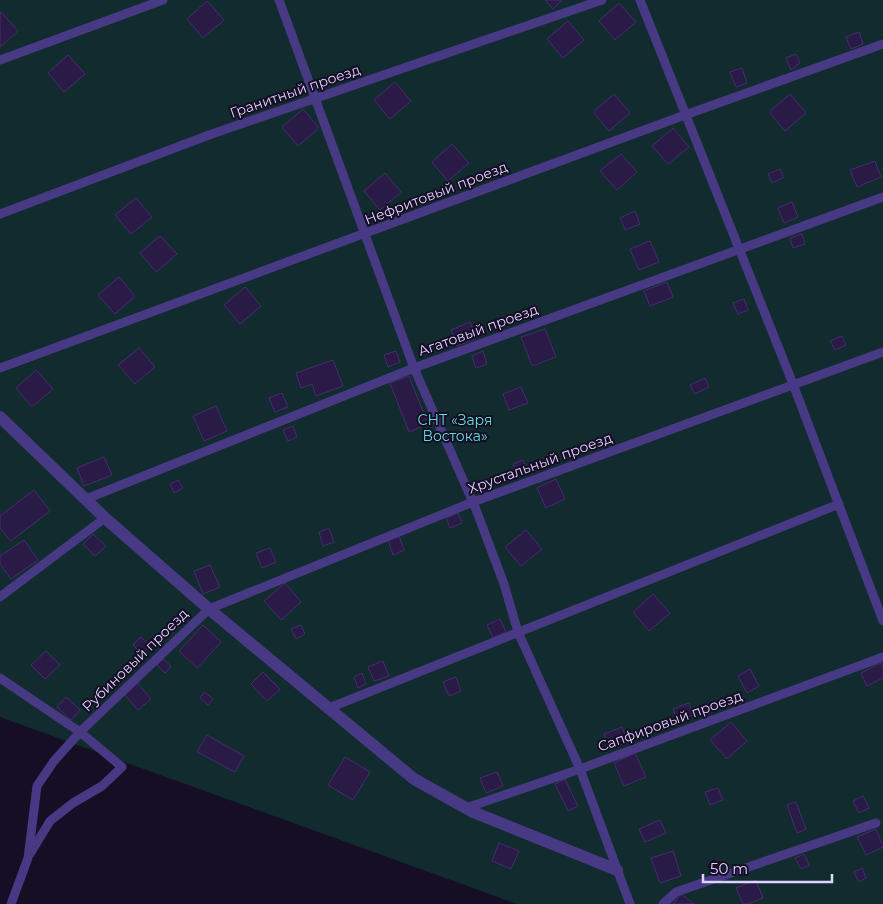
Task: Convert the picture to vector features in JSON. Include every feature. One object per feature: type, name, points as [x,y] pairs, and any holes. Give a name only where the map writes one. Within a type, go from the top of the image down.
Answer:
[{"type":"street","points":[[0,418],[105,518],[209,609],[414,779],[466,808],[617,870]]},
{"type":"lane","points":[[0,60],[163,0]]},
{"type":"lane","points":[[278,0],[414,368],[473,502],[504,584],[518,632],[580,769],[630,904]]},
{"type":"lane","name":"Гранитный проезд","points":[[0,214],[209,135],[602,0]]},
{"type":"lane","points":[[640,0],[793,384],[883,621]]},
{"type":"lane","name":"Нефритовый проезд","points":[[0,368],[685,115],[883,44]]},
{"type":"lane","name":"Агатовый проезд","points":[[86,499],[414,368],[883,197]]},
{"type":"lane","name":"Хрустальный проезд","points":[[209,609],[473,502],[883,352]]},
{"type":"lane","points":[[329,708],[839,504]]},
{"type":"lane","points":[[0,597],[105,518]]},
{"type":"lane","name":"Рубиновый проезд","points":[[28,858],[37,786],[54,761],[80,732],[209,609]]},
{"type":"lane","name":"Сапфировый проезд","points":[[466,808],[580,769],[883,657]]},
{"type":"lane","points":[[0,678],[80,732],[122,768],[102,786],[73,803],[50,821],[28,858],[11,904]]},
{"type":"lane","points":[[663,904],[676,892],[876,823]]},
{"type":"green space","name":"СНТ «Заря Востока»","points":[[0,0],[883,0],[883,904],[517,904],[0,717]]},
{"type":"building","points":[[545,0],[562,0],[553,9]]},
{"type":"building","points":[[207,1],[224,20],[203,38],[187,19]]},
{"type":"building","points":[[619,3],[636,22],[615,40],[599,21]]},
{"type":"building","points":[[0,13],[18,31],[0,47]]},
{"type":"building","points":[[568,21],[584,40],[563,58],[547,39]]},
{"type":"building","points":[[859,32],[863,44],[851,49],[846,37]]},
{"type":"building","points":[[796,54],[800,63],[791,70],[786,58]]},
{"type":"building","points":[[68,55],[85,74],[64,92],[48,73]]},
{"type":"building","points":[[742,68],[747,83],[736,87],[730,72]]},
{"type":"building","points":[[395,82],[411,101],[390,119],[374,100]]},
{"type":"building","points":[[614,94],[630,113],[609,131],[593,112]]},
{"type":"building","points":[[790,94],[806,113],[785,131],[769,112]]},
{"type":"building","points":[[303,109],[319,128],[298,146],[282,127]]},
{"type":"building","points":[[673,128],[689,147],[668,164],[652,146]]},
{"type":"building","points":[[452,144],[469,163],[448,181],[432,162]]},
{"type":"building","points":[[621,154],[637,172],[617,190],[600,171]]},
{"type":"building","points":[[875,161],[881,177],[857,187],[850,170]]},
{"type":"building","points":[[780,169],[784,177],[772,183],[768,174]]},
{"type":"building","points":[[385,173],[401,192],[380,210],[364,191]]},
{"type":"building","points":[[136,198],[152,217],[131,234],[115,215]]},
{"type":"building","points":[[792,202],[798,217],[784,223],[778,208]]},
{"type":"building","points":[[635,211],[640,224],[625,230],[620,218]]},
{"type":"building","points":[[802,234],[805,244],[793,248],[790,238]]},
{"type":"building","points":[[160,236],[177,254],[156,272],[140,253]]},
{"type":"building","points":[[650,241],[659,262],[639,270],[630,249]]},
{"type":"building","points":[[119,277],[135,296],[115,314],[98,295]]},
{"type":"building","points":[[667,282],[673,297],[650,306],[644,291]]},
{"type":"building","points":[[245,287],[261,306],[240,324],[224,305]]},
{"type":"building","points":[[744,299],[748,310],[738,314],[733,303]]},
{"type":"building","points":[[470,322],[476,339],[457,346],[451,330]]},
{"type":"building","points":[[545,329],[556,357],[532,366],[521,337]]},
{"type":"building","points":[[842,336],[846,345],[835,350],[830,341]]},
{"type":"building","points":[[139,348],[155,367],[135,384],[118,365]]},
{"type":"building","points":[[396,351],[400,362],[388,367],[384,355]]},
{"type":"building","points":[[483,351],[487,364],[476,368],[472,356]]},
{"type":"building","points":[[333,360],[343,386],[316,396],[312,384],[301,388],[296,373]]},
{"type":"building","points":[[36,370],[53,389],[32,407],[16,388]]},
{"type":"building","points":[[409,376],[428,424],[409,432],[390,383]]},
{"type":"building","points":[[705,378],[709,387],[695,394],[690,385]]},
{"type":"building","points":[[521,387],[528,403],[509,410],[503,394]]},
{"type":"building","points":[[282,393],[288,407],[275,412],[269,398]]},
{"type":"building","points":[[216,406],[227,431],[204,441],[193,416]]},
{"type":"building","points":[[293,426],[297,437],[288,441],[283,430]]},
{"type":"building","points":[[104,457],[112,475],[84,486],[77,468]]},
{"type":"building","points":[[523,460],[527,469],[517,473],[513,464]]},
{"type":"building","points":[[556,479],[565,499],[546,508],[537,488]]},
{"type":"building","points":[[178,480],[183,488],[174,493],[170,484]]},
{"type":"building","points":[[34,490],[50,511],[11,541],[0,528],[0,516]]},
{"type":"building","points":[[458,513],[462,523],[450,528],[446,518]]},
{"type":"building","points":[[329,528],[334,542],[323,546],[319,532]]},
{"type":"building","points":[[526,530],[542,549],[521,566],[505,547]]},
{"type":"building","points":[[93,534],[106,546],[95,556],[83,544]]},
{"type":"building","points":[[399,536],[404,550],[393,555],[388,540]]},
{"type":"building","points":[[24,540],[38,560],[11,579],[0,564],[0,556]]},
{"type":"building","points":[[270,548],[276,562],[262,568],[256,553]]},
{"type":"building","points":[[210,565],[220,587],[203,594],[194,571]]},
{"type":"building","points":[[285,583],[301,602],[281,620],[264,601]]},
{"type":"building","points":[[653,594],[670,613],[649,631],[633,612]]},
{"type":"building","points":[[500,619],[506,632],[493,638],[487,625]]},
{"type":"building","points":[[203,625],[221,642],[197,668],[179,651]]},
{"type":"building","points":[[301,625],[305,634],[296,639],[291,629]]},
{"type":"building","points":[[141,637],[150,646],[142,654],[133,645]]},
{"type":"building","points":[[46,651],[60,665],[45,679],[31,665]]},
{"type":"building","points":[[163,659],[171,666],[165,673],[157,665]]},
{"type":"building","points":[[383,661],[389,676],[374,681],[368,667]]},
{"type":"building","points":[[881,663],[883,678],[867,686],[861,673]]},
{"type":"building","points":[[750,669],[759,686],[747,693],[738,676]]},
{"type":"building","points":[[263,672],[280,689],[267,701],[251,684]]},
{"type":"building","points":[[362,673],[366,684],[358,688],[354,677]]},
{"type":"building","points":[[456,677],[461,691],[449,696],[443,682]]},
{"type":"building","points":[[137,683],[151,699],[138,710],[124,694]]},
{"type":"building","points":[[204,692],[213,699],[208,705],[200,698]]},
{"type":"building","points":[[66,697],[80,710],[71,720],[57,707]]},
{"type":"building","points":[[689,703],[693,715],[677,721],[673,709]]},
{"type":"building","points":[[731,722],[747,741],[727,759],[710,740]]},
{"type":"building","points":[[622,727],[628,742],[610,749],[604,734]]},
{"type":"building","points":[[207,735],[244,756],[235,772],[197,752]]},
{"type":"building","points":[[635,753],[646,777],[624,786],[614,763]]},
{"type":"building","points":[[345,757],[370,772],[353,800],[328,785]]},
{"type":"building","points":[[497,772],[503,786],[486,793],[480,778]]},
{"type":"building","points":[[565,779],[578,806],[568,811],[555,784]]},
{"type":"building","points":[[718,788],[723,800],[710,805],[705,792]]},
{"type":"building","points":[[863,796],[869,808],[859,813],[853,801]]},
{"type":"building","points":[[796,802],[806,829],[797,833],[787,805]]},
{"type":"building","points":[[660,820],[666,833],[645,842],[639,829]]},
{"type":"building","points":[[876,829],[883,847],[866,855],[857,837]]},
{"type":"building","points":[[499,843],[519,851],[511,869],[492,861]]},
{"type":"building","points":[[673,851],[681,876],[660,883],[651,858]]},
{"type":"building","points":[[804,854],[809,865],[801,869],[795,858]]},
{"type":"building","points":[[862,868],[866,878],[859,882],[854,872]]},
{"type":"building","points":[[756,880],[763,898],[743,904],[736,888]]},
{"type":"building","points":[[681,894],[694,904],[673,904]]}]
